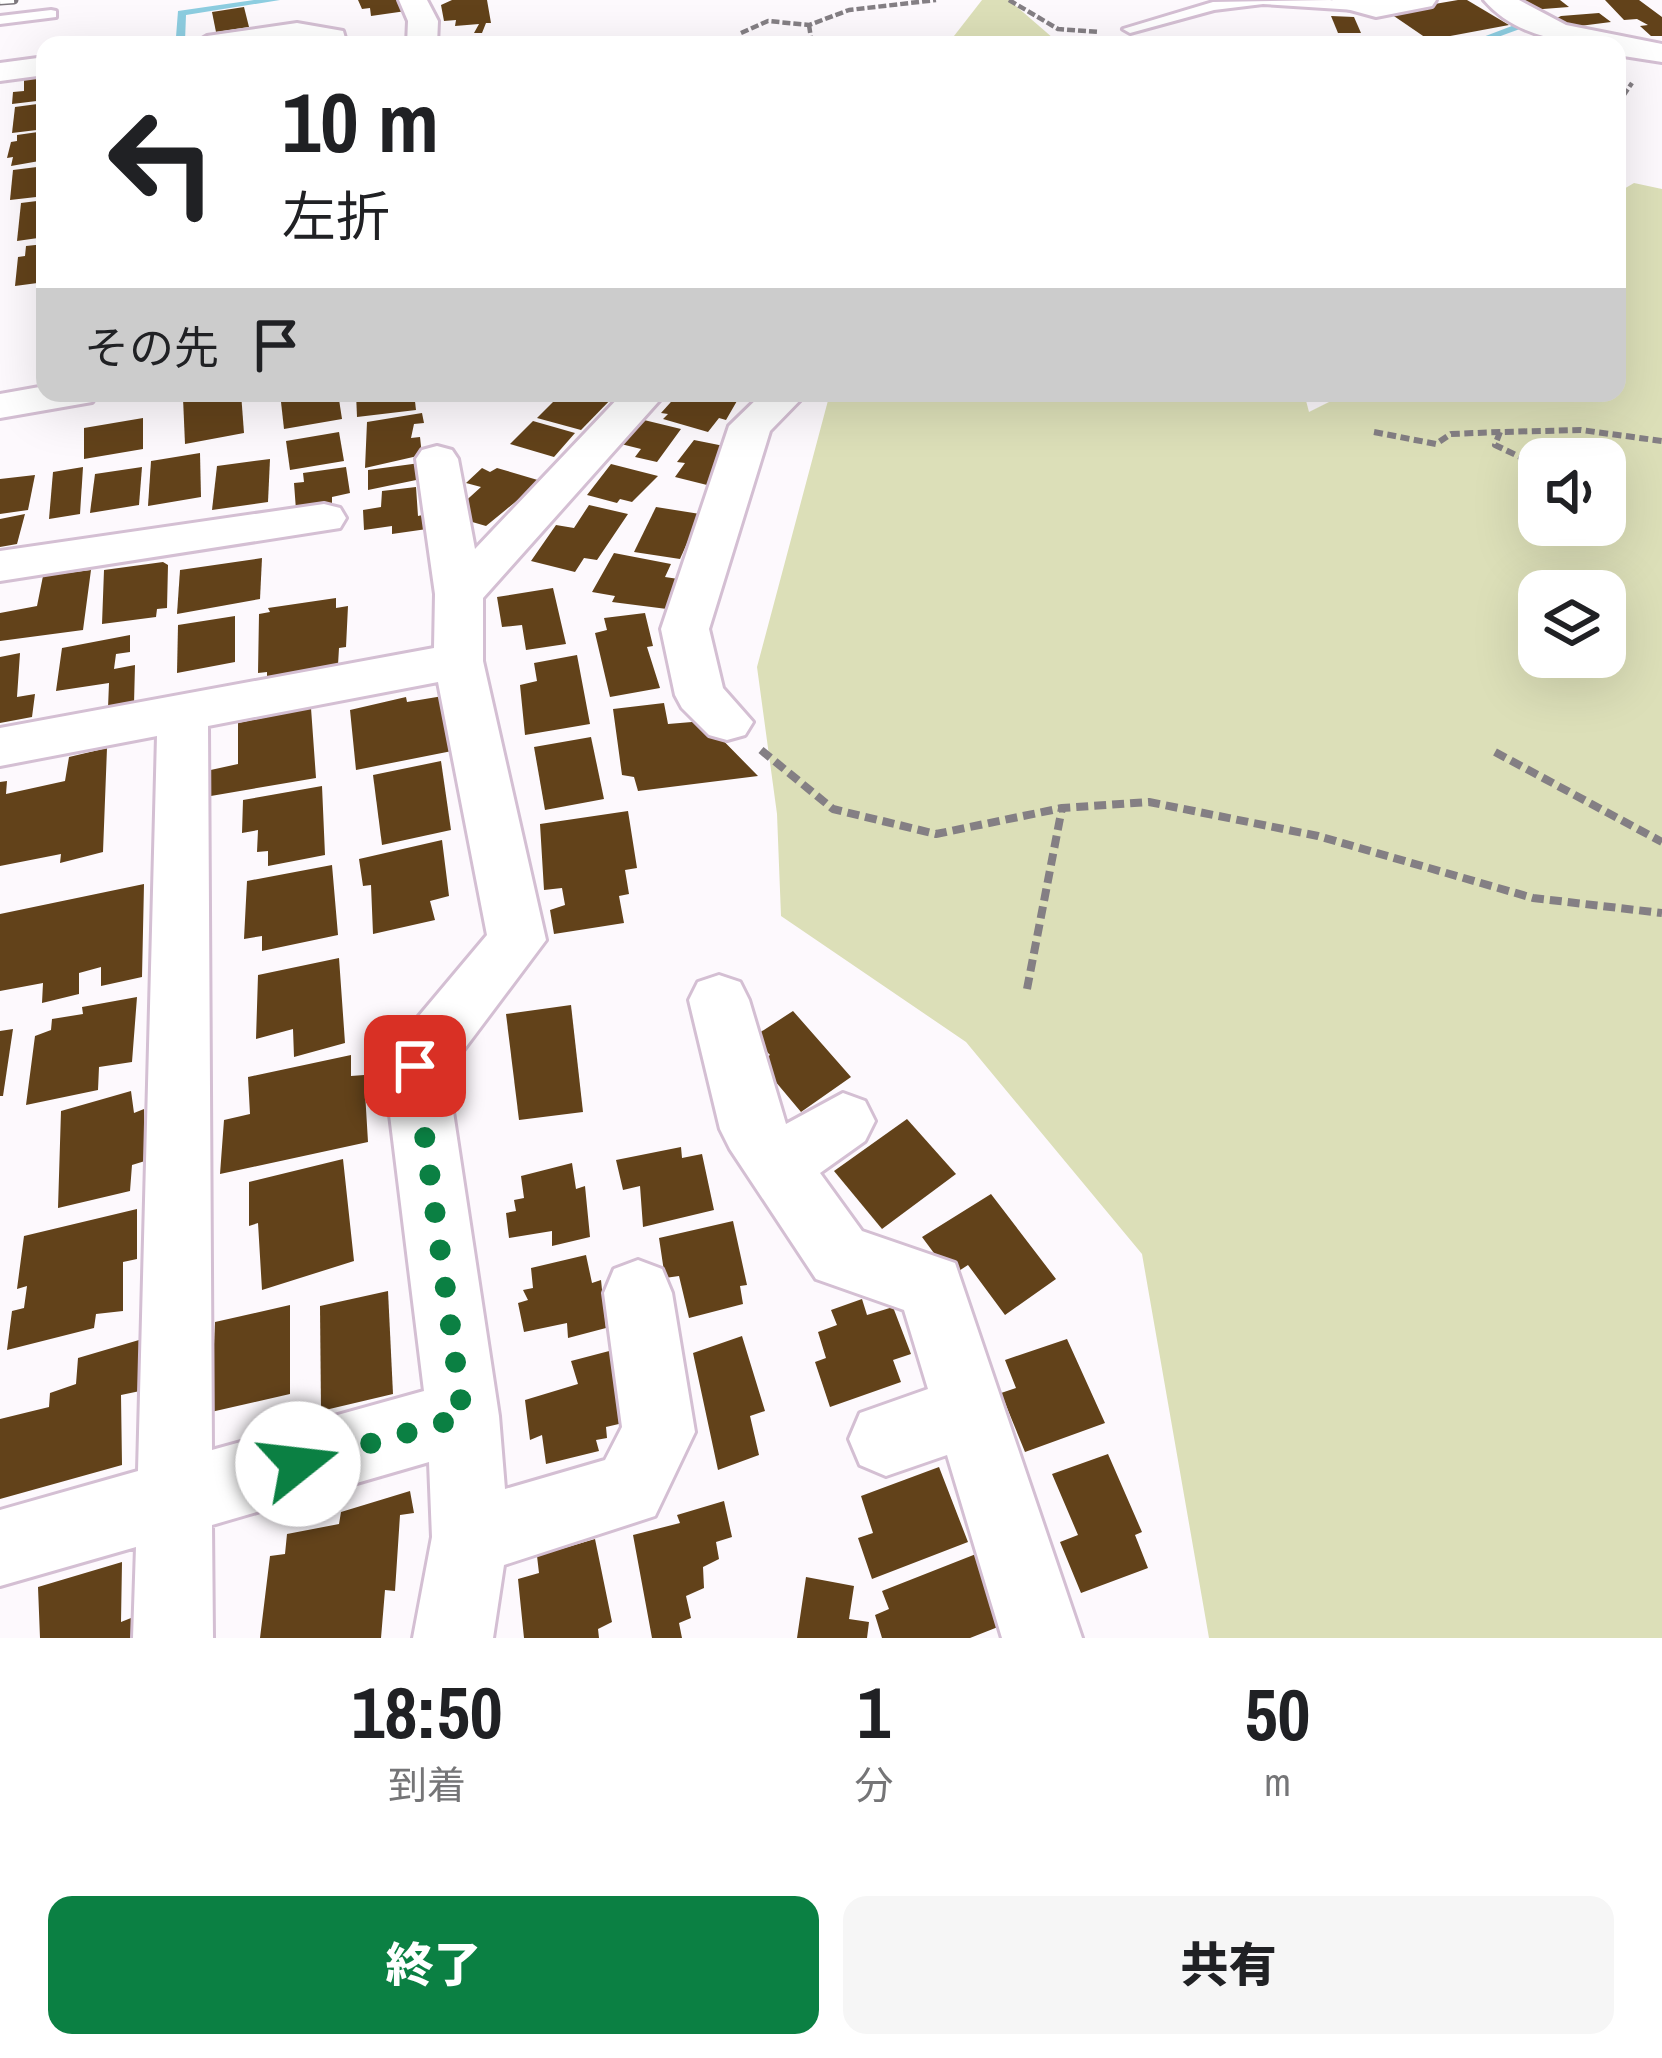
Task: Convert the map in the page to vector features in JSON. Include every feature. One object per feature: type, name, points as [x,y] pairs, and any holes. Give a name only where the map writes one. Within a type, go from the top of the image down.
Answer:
[{"type":"street","points":[[413,0],[423,21],[422,36]]},
{"type":"street","points":[[1350,3],[1376,8],[1422,0]]},
{"type":"street","points":[[1498,0],[1556,32],[1574,36]]},
{"type":"street","points":[[1350,3],[1382,34]]},
{"type":"street","points":[[269,36],[297,32],[325,36]]},
{"type":"street","points":[[1626,47],[1662,53]]},
{"type":"street","points":[[0,72],[36,67]]},
{"type":"street","points":[[0,406],[36,400]]},
{"type":"street","points":[[459,594],[638,402]]},
{"type":"street","points":[[727,722],[700,694],[685,629],[750,426],[776,402]]},
{"type":"street","points":[[437,459],[459,594],[458,661],[517,940],[415,1066],[463,1417],[470,1537],[452,1638]]},
{"type":"street","points":[[0,566],[324,518]]},
{"type":"street","points":[[0,747],[458,661]]},
{"type":"street","points":[[173,1638],[183,713]]},
{"type":"street","points":[[719,1000],[752,1129],[840,1256],[931,1286],[1042,1638]]},
{"type":"street","points":[[777,1166],[843,1121]]},
{"type":"street","points":[[470,1537],[629,1490],[659,1432],[638,1293]]},
{"type":"street","points":[[886,1439],[970,1411]]},
{"type":"street","points":[[0,1548],[463,1417]]},
{"type":"lane","points":[[1130,28],[1209,3],[1350,3]]},
{"type":"lane","points":[[0,20],[51,14]]},
{"type":"path","points":[[742,33],[768,21],[809,25],[849,10],[935,0]]},
{"type":"path","points":[[1010,0],[1036,13],[1050,28],[1069,34],[1130,28]]},
{"type":"path","points":[[809,25],[811,36]]},
{"type":"path","points":[[1374,432],[1436,444],[1451,434],[1562,430],[1662,441]]},
{"type":"path","points":[[1501,432],[1495,445],[1518,456]]},
{"type":"path","points":[[727,722],[833,809],[936,834],[1062,808],[1149,802],[1318,836],[1533,898],[1662,913]]},
{"type":"path","points":[[1496,752],[1662,842]]},
{"type":"path","points":[[1027,989],[1062,808]]},
{"type":"green space","points":[[982,0],[1009,0],[1051,36],[954,36]]},
{"type":"green space","points":[[1634,183],[1662,189],[1662,1638],[1209,1638],[1142,1254],[966,1042],[781,916],[777,814],[757,667],[828,402],[1306,402],[1309,412],[1329,402],[1626,402],[1626,188]]},
{"type":"building","points":[[358,0],[401,0],[406,11],[371,16],[370,8],[362,9]]},
{"type":"building","points":[[452,0],[487,0],[491,23],[486,23],[482,33],[474,33],[479,24],[455,26],[456,20],[444,21],[441,5]]},
{"type":"building","points":[[1467,0],[1509,25],[1423,36],[1388,12]]},
{"type":"building","points":[[1518,0],[1560,0],[1569,7],[1530,10]]},
{"type":"building","points":[[1605,0],[1639,0],[1662,17],[1662,36],[1651,36],[1640,26],[1648,25],[1637,19],[1624,20]]},
{"type":"building","points":[[244,7],[249,27],[216,32],[212,12]]},
{"type":"building","points":[[1599,13],[1611,22],[1564,28],[1557,22],[1562,22],[1557,18],[1561,16]]},
{"type":"building","points":[[1331,16],[1354,17],[1361,33],[1338,33]]},
{"type":"building","points":[[36,78],[36,101],[12,104],[13,92],[24,91],[24,79]]},
{"type":"building","points":[[36,104],[36,130],[12,133],[15,107]]},
{"type":"building","points":[[36,132],[36,162],[11,166],[13,157],[7,158],[17,135]]},
{"type":"building","points":[[36,167],[36,197],[10,200],[13,170]]},
{"type":"building","points":[[36,201],[36,238],[17,241],[21,203]]},
{"type":"building","points":[[36,245],[36,283],[15,286],[18,257],[25,256],[26,246]]},
{"type":"building","points":[[183,402],[242,402],[244,433],[185,444]]},
{"type":"building","points":[[281,402],[339,402],[342,419],[284,429]]},
{"type":"building","points":[[356,402],[415,402],[416,410],[357,417]]},
{"type":"building","points":[[553,402],[608,402],[581,430],[537,418]]},
{"type":"building","points":[[671,402],[736,402],[726,420],[719,418],[708,432],[663,419],[668,414],[661,413]]},
{"type":"building","points":[[422,413],[424,423],[414,424],[411,438],[420,437],[422,455],[365,468],[367,422]]},
{"type":"building","points":[[143,418],[143,449],[84,459],[84,428]]},
{"type":"building","points":[[644,420],[681,429],[657,462],[635,457],[641,449],[621,444]]},
{"type":"building","points":[[533,421],[575,433],[554,457],[510,444]]},
{"type":"building","points":[[339,432],[344,461],[290,470],[286,441]]},
{"type":"building","points":[[694,440],[729,447],[707,485],[675,477],[685,463],[677,462]]},
{"type":"building","points":[[200,453],[201,497],[148,506],[151,461]]},
{"type":"building","points":[[270,459],[268,502],[212,510],[217,466]]},
{"type":"building","points":[[420,463],[421,479],[368,490],[368,470]]},
{"type":"building","points":[[611,464],[658,476],[632,502],[587,495]]},
{"type":"building","points":[[83,467],[80,514],[49,519],[53,472]]},
{"type":"building","points":[[142,467],[139,505],[90,513],[95,474]]},
{"type":"building","points":[[346,467],[350,493],[332,497],[332,504],[296,510],[294,483],[304,482],[303,473]]},
{"type":"building","points":[[482,468],[541,481],[486,526],[462,519],[460,506],[481,487],[466,483]]},
{"type":"building","points":[[35,475],[28,510],[0,514],[0,479]]},
{"type":"building","points":[[416,487],[418,516],[427,514],[427,529],[392,534],[392,526],[364,530],[363,510],[381,507],[382,491]]},
{"type":"building","points":[[589,505],[628,514],[597,560],[584,558],[575,572],[531,561],[556,525],[574,528]]},
{"type":"building","points":[[656,507],[700,514],[680,559],[634,552]]},
{"type":"building","points":[[25,514],[17,544],[0,547],[0,519]]},
{"type":"building","points":[[614,553],[671,564],[665,577],[685,580],[667,609],[612,602],[615,596],[592,592]]},
{"type":"building","points":[[262,558],[260,599],[177,614],[180,570]]},
{"type":"building","points":[[168,565],[167,608],[157,609],[156,617],[102,624],[104,570]]},
{"type":"building","points":[[91,570],[83,630],[0,641],[0,613],[37,606],[43,576]]},
{"type":"building","points":[[553,588],[566,644],[526,650],[522,625],[502,627],[497,597]]},
{"type":"building","points":[[336,598],[336,608],[348,606],[346,647],[339,648],[338,665],[267,677],[267,672],[258,673],[259,614],[270,612],[268,608]]},
{"type":"building","points":[[645,613],[653,646],[647,647],[660,688],[610,697],[595,633],[607,630],[604,618]]},
{"type":"building","points":[[235,616],[235,662],[177,673],[178,625]]},
{"type":"building","points":[[130,635],[130,652],[116,654],[114,669],[135,665],[134,704],[108,708],[109,683],[56,691],[62,648]]},
{"type":"building","points":[[20,653],[17,697],[35,694],[32,717],[0,723],[0,657]]},
{"type":"building","points":[[577,655],[590,724],[525,735],[520,685],[537,681],[534,663]]},
{"type":"building","points":[[443,696],[452,751],[356,770],[350,710],[406,697],[407,702]]},
{"type":"building","points":[[664,703],[668,724],[704,721],[758,776],[638,791],[634,777],[622,775],[613,709]]},
{"type":"building","points":[[311,708],[316,778],[205,797],[206,771],[238,764],[238,723]]},
{"type":"building","points":[[591,737],[604,799],[545,810],[534,747]]},
{"type":"building","points":[[107,748],[103,852],[60,863],[61,854],[0,866],[0,782],[7,781],[6,794],[65,781],[69,757]]},
{"type":"building","points":[[441,761],[451,830],[382,845],[373,775]]},
{"type":"building","points":[[322,786],[325,855],[268,866],[268,851],[257,852],[258,830],[242,833],[243,800]]},
{"type":"building","points":[[628,811],[637,868],[625,870],[629,894],[619,896],[624,923],[554,934],[550,910],[565,905],[562,888],[544,890],[540,824]]},
{"type":"building","points":[[442,840],[449,896],[430,901],[435,920],[373,934],[371,885],[363,886],[359,859]]},
{"type":"building","points":[[332,865],[338,935],[262,951],[262,936],[244,939],[247,881]]},
{"type":"building","points":[[144,884],[142,977],[101,986],[101,967],[79,973],[79,994],[42,1003],[43,983],[0,991],[0,914]]},
{"type":"building","points":[[339,958],[345,1043],[294,1057],[293,1029],[256,1039],[258,975]]},
{"type":"building","points":[[137,997],[132,1062],[99,1067],[98,1090],[26,1105],[35,1036],[51,1030],[52,1019],[83,1014],[82,1007]]},
{"type":"building","points":[[571,1005],[583,1112],[519,1120],[506,1014]]},
{"type":"building","points":[[793,1011],[851,1077],[801,1112],[759,1062],[770,1055],[753,1037]]},
{"type":"building","points":[[13,1029],[3,1096],[0,1096],[0,1031]]},
{"type":"building","points":[[351,1055],[351,1076],[364,1075],[368,1142],[220,1174],[224,1120],[250,1114],[248,1077]]},
{"type":"building","points":[[131,1091],[134,1113],[144,1109],[145,1161],[132,1165],[130,1191],[58,1208],[61,1111]]},
{"type":"building","points":[[907,1119],[956,1174],[882,1229],[834,1171]]},
{"type":"building","points":[[681,1147],[682,1158],[702,1154],[714,1210],[643,1227],[640,1186],[623,1190],[616,1160]]},
{"type":"building","points":[[343,1159],[354,1261],[262,1290],[258,1223],[249,1226],[249,1182]]},
{"type":"building","points":[[572,1163],[576,1189],[585,1186],[590,1237],[552,1246],[552,1231],[509,1238],[506,1213],[516,1211],[514,1200],[524,1198],[521,1176]]},
{"type":"building","points":[[991,1194],[1056,1279],[1005,1315],[968,1265],[951,1276],[922,1237]]},
{"type":"building","points":[[137,1209],[137,1259],[123,1262],[123,1311],[96,1314],[94,1328],[7,1350],[12,1311],[24,1308],[27,1286],[17,1289],[24,1236]]},
{"type":"building","points":[[733,1221],[747,1285],[740,1286],[743,1304],[689,1318],[679,1276],[665,1278],[659,1238]]},
{"type":"building","points":[[586,1255],[592,1283],[601,1280],[606,1328],[568,1338],[567,1323],[524,1332],[518,1303],[528,1300],[523,1290],[533,1288],[531,1268]]},
{"type":"building","points":[[388,1291],[393,1394],[321,1411],[320,1306]]},
{"type":"building","points":[[862,1299],[867,1315],[893,1307],[911,1354],[893,1360],[901,1382],[830,1407],[815,1362],[826,1358],[818,1332],[837,1325],[831,1310]]},
{"type":"building","points":[[290,1305],[290,1394],[211,1412],[215,1322]]},
{"type":"building","points":[[742,1336],[765,1411],[750,1416],[759,1455],[718,1470],[693,1353]]},
{"type":"building","points":[[1067,1339],[1105,1423],[1025,1452],[1001,1393],[1016,1388],[1005,1360]]},
{"type":"building","points":[[139,1340],[140,1391],[121,1395],[122,1465],[0,1499],[0,1419],[49,1407],[50,1393],[76,1384],[78,1358]]},
{"type":"building","points":[[613,1350],[623,1423],[606,1427],[607,1438],[596,1440],[599,1451],[546,1464],[542,1435],[530,1440],[525,1400],[578,1384],[571,1361]]},
{"type":"building","points":[[1108,1454],[1142,1532],[1135,1535],[1148,1568],[1081,1593],[1060,1542],[1078,1535],[1052,1474]]},
{"type":"building","points":[[939,1467],[968,1542],[872,1579],[858,1538],[873,1533],[861,1496]]},
{"type":"building","points":[[410,1491],[414,1513],[400,1515],[395,1591],[385,1590],[381,1638],[260,1638],[270,1556],[285,1554],[287,1534],[339,1524],[341,1512]]},
{"type":"building","points":[[724,1501],[732,1537],[716,1542],[719,1559],[703,1567],[704,1588],[686,1596],[691,1618],[679,1623],[682,1638],[652,1638],[633,1535],[680,1523],[677,1515]]},
{"type":"building","points":[[595,1539],[612,1622],[598,1629],[599,1638],[524,1638],[518,1579],[539,1573],[537,1556]]},
{"type":"building","points":[[976,1554],[1003,1625],[970,1638],[882,1638],[875,1615],[889,1609],[882,1591]]},
{"type":"building","points":[[122,1562],[121,1622],[131,1618],[131,1638],[40,1638],[38,1587]]},
{"type":"building","points":[[806,1577],[854,1586],[849,1619],[869,1622],[867,1638],[797,1638]]},
{"type":"waterway","points":[[181,36],[181,13],[275,0]]},
{"type":"waterway","points":[[1492,36],[1525,24]]},
{"type":"railway","points":[[0,1],[14,0]]},
{"type":"route","points":[[298,1464],[463,1417],[415,1066]]}]
